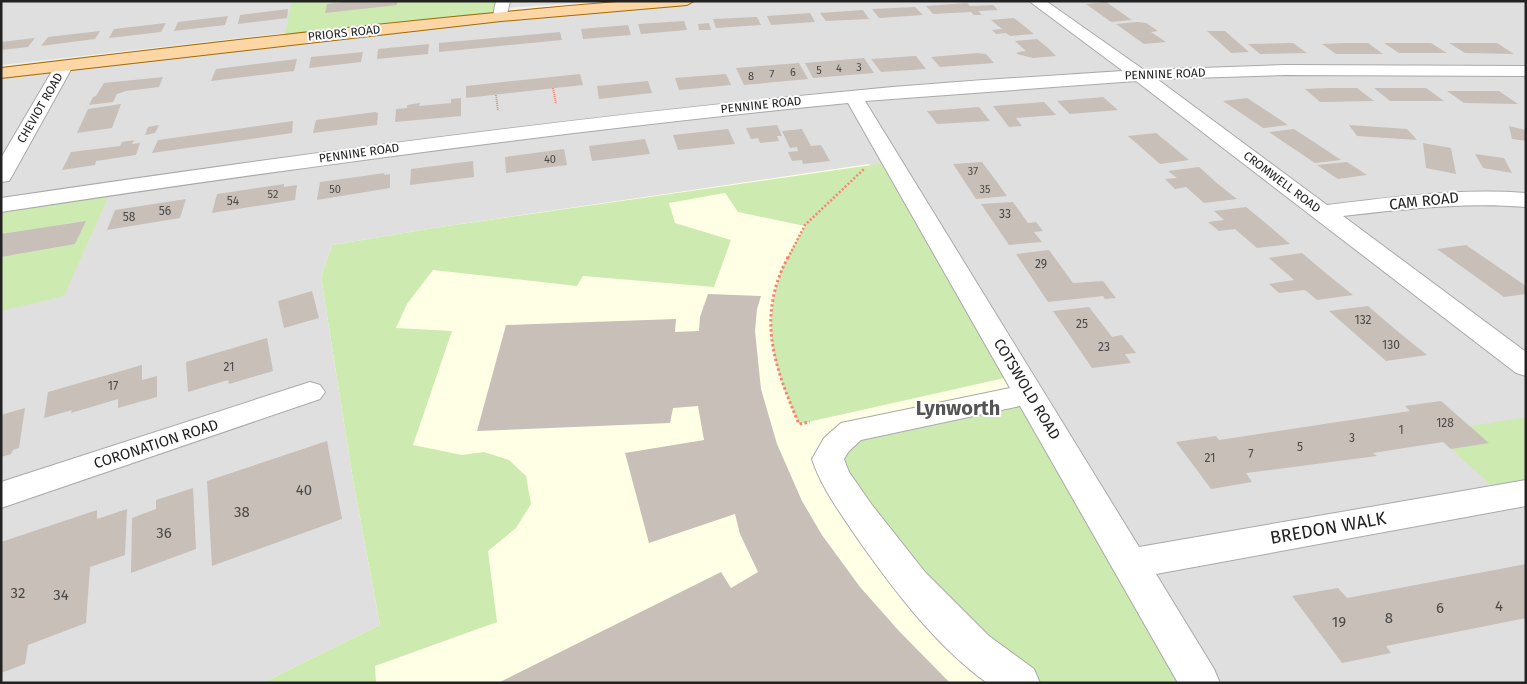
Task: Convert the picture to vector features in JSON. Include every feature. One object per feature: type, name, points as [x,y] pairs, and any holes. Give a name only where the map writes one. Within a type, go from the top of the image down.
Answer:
[{"type":"main road","name":"PRIORS ROAD","points":[[1,73],[332,34],[502,9],[687,1]]},
{"type":"street","name":"CROMWELL ROAD","points":[[1036,1],[1140,74],[1526,366]]},
{"type":"street","name":"CHEVIOT ROAD","points":[[1,176],[64,66]]},
{"type":"street","name":"PENNINE ROAD","points":[[1,205],[472,137],[586,123],[854,96],[1140,74],[1324,71],[1526,71]]},
{"type":"street","name":"COTSWOLD ROAD","points":[[854,96],[1200,683]]},
{"type":"street","name":"CAM ROAD","points":[[1322,212],[1467,197],[1526,200]]},
{"type":"street","name":"CORONATION ROAD","points":[[1,495],[310,392]]},
{"type":"street","points":[[1020,683],[967,640],[894,562],[847,496],[828,459],[833,447],[840,438],[852,431],[1029,394]]},
{"type":"street","name":"BREDON WALK","points":[[1129,564],[1526,492]]},
{"type":"path","points":[[818,420],[799,424],[784,389],[770,335],[773,298],[784,265],[806,226],[869,164],[892,162]]},
{"type":"shaded area","points":[[1,1],[607,1],[516,7],[1,65]]},
{"type":"shaded area","points":[[687,1],[1526,1],[1526,683],[1,683],[1,73]]},
{"type":"shaded area","points":[[869,164],[1200,683],[262,683],[380,625],[353,480],[321,277],[332,245],[440,227]]},
{"type":"green space","points":[[292,1],[351,1],[327,4],[325,12],[397,1],[503,1],[501,16],[284,39]]},
{"type":"green space","points":[[892,162],[1018,375],[799,424],[777,366],[771,328],[772,308],[783,266],[805,226],[738,212],[725,193],[669,203],[675,223],[731,240],[714,287],[583,276],[577,286],[433,270],[407,304],[396,328],[452,331],[413,445],[462,455],[484,452],[509,460],[526,476],[531,504],[516,528],[488,551],[497,622],[375,666],[376,683],[262,683],[380,625],[353,480],[321,277],[332,245],[440,227]]},
{"type":"green space","points":[[112,188],[64,296],[1,311],[1,257],[75,244],[85,221],[1,234],[1,205]]},
{"type":"green space","points":[[1029,394],[1199,683],[1020,683],[928,601],[833,447]]},
{"type":"green space","points":[[1526,417],[1526,482],[1493,487],[1451,449],[1488,443],[1470,426]]},
{"type":"building","points":[[351,1],[397,1],[397,5],[325,13],[327,4]]},
{"type":"building","points":[[1106,2],[1132,20],[1111,22],[1086,4]]},
{"type":"building","points":[[967,3],[970,6],[993,5],[998,10],[978,11],[982,15],[974,15],[971,12],[933,14],[926,6]]},
{"type":"building","points":[[915,7],[923,15],[879,18],[872,9]]},
{"type":"building","points":[[288,9],[287,18],[238,24],[240,15]]},
{"type":"building","points":[[863,10],[869,19],[826,21],[820,13]]},
{"type":"building","points":[[810,13],[815,22],[771,25],[767,16]]},
{"type":"building","points":[[228,16],[225,25],[174,31],[178,22]]},
{"type":"building","points":[[757,17],[761,25],[716,28],[713,19]]},
{"type":"building","points":[[1014,18],[1034,34],[1010,36],[1006,33],[996,34],[992,30],[1002,29],[991,20]]},
{"type":"building","points":[[684,21],[687,30],[641,34],[638,24]]},
{"type":"building","points":[[166,23],[161,32],[109,38],[114,29]]},
{"type":"building","points":[[709,23],[711,30],[699,30],[698,24]]},
{"type":"building","points":[[1146,23],[1158,31],[1151,32],[1166,42],[1144,44],[1116,24]]},
{"type":"building","points":[[628,25],[631,35],[583,39],[581,29]]},
{"type":"building","points":[[100,31],[95,39],[41,46],[48,37]]},
{"type":"building","points":[[1207,31],[1225,31],[1249,52],[1231,53]]},
{"type":"building","points":[[560,32],[562,40],[439,52],[439,43]]},
{"type":"building","points":[[35,38],[28,47],[1,50],[1,42]]},
{"type":"building","points":[[1037,39],[1056,56],[1033,58],[1017,54],[1018,52],[1026,51],[1015,41]]},
{"type":"building","points":[[1293,43],[1307,53],[1260,54],[1248,44]]},
{"type":"building","points":[[1368,43],[1383,54],[1336,54],[1322,44]]},
{"type":"building","points":[[1384,43],[1431,43],[1447,53],[1399,53]]},
{"type":"building","points":[[1449,43],[1497,43],[1514,54],[1465,53]]},
{"type":"building","points":[[429,44],[428,54],[377,59],[378,49]]},
{"type":"building","points":[[363,52],[361,62],[309,68],[311,57]]},
{"type":"building","points":[[986,54],[994,63],[940,67],[931,57]]},
{"type":"building","points":[[916,56],[926,69],[881,72],[871,59]]},
{"type":"building","points":[[864,58],[874,73],[813,78],[805,63]]},
{"type":"building","points":[[297,59],[294,71],[211,81],[216,69]]},
{"type":"building","points":[[799,63],[808,79],[744,85],[736,68]]},
{"type":"building","points":[[580,74],[583,85],[466,98],[466,86]]},
{"type":"building","points":[[726,74],[731,85],[679,90],[675,78]]},
{"type":"building","points":[[163,77],[159,87],[126,91],[117,94],[113,102],[89,105],[104,83]]},
{"type":"building","points":[[648,81],[652,93],[599,99],[597,86]]},
{"type":"building","points":[[1357,88],[1374,101],[1320,102],[1305,89]]},
{"type":"building","points":[[1374,88],[1426,88],[1444,101],[1390,101]]},
{"type":"building","points":[[1447,91],[1499,91],[1518,104],[1464,103]]},
{"type":"building","points":[[1103,97],[1118,110],[1070,114],[1057,101]]},
{"type":"building","points":[[461,98],[461,116],[395,122],[396,109],[407,108],[407,105],[420,103],[419,106],[451,103],[451,99]]},
{"type":"building","points":[[1247,98],[1288,125],[1263,128],[1223,101]]},
{"type":"building","points":[[1044,102],[1056,115],[1016,118],[1022,126],[1009,127],[993,106]]},
{"type":"building","points":[[121,104],[112,128],[77,133],[88,109]]},
{"type":"building","points":[[979,107],[990,121],[937,124],[927,111]]},
{"type":"building","points":[[378,113],[377,125],[313,133],[316,120]]},
{"type":"building","points":[[293,121],[292,133],[152,153],[158,140]]},
{"type":"building","points":[[159,125],[155,133],[145,135],[148,127]]},
{"type":"building","points":[[777,125],[782,136],[777,136],[779,141],[760,143],[758,138],[751,139],[746,128]]},
{"type":"building","points":[[1349,125],[1407,129],[1417,140],[1357,136]]},
{"type":"building","points":[[1509,126],[1526,130],[1526,141],[1512,139]]},
{"type":"building","points":[[728,129],[735,144],[678,150],[673,135]]},
{"type":"building","points":[[802,129],[811,146],[821,145],[830,161],[803,164],[802,160],[792,161],[788,152],[798,151],[797,147],[790,148],[782,131]]},
{"type":"building","points":[[1294,129],[1341,160],[1315,163],[1269,132]]},
{"type":"building","points":[[1156,133],[1189,160],[1160,164],[1128,136]]},
{"type":"building","points":[[645,139],[650,154],[592,161],[589,146]]},
{"type":"building","points":[[134,140],[132,144],[140,143],[136,155],[96,161],[95,165],[62,170],[71,152],[120,146],[122,142]]},
{"type":"building","points":[[1423,143],[1451,148],[1456,174],[1426,168]]},
{"type":"building","points":[[564,149],[567,165],[506,173],[505,157]]},
{"type":"building","points":[[1475,154],[1504,158],[1512,173],[1483,168]]},
{"type":"building","points":[[473,161],[474,177],[410,185],[411,169]]},
{"type":"building","points":[[982,162],[1007,196],[976,199],[953,164]]},
{"type":"building","points":[[1347,162],[1367,175],[1338,179],[1317,165]]},
{"type":"building","points":[[1199,167],[1237,199],[1204,203],[1186,187],[1175,189],[1165,179],[1177,178],[1168,171]]},
{"type":"building","points":[[385,173],[384,175],[390,174],[390,188],[317,200],[320,182]]},
{"type":"building","points":[[284,184],[284,187],[297,185],[295,200],[212,213],[217,194]]},
{"type":"building","points":[[186,199],[180,218],[107,230],[115,210]]},
{"type":"building","points":[[1013,202],[1028,223],[1036,222],[1043,231],[1034,232],[1042,242],[1009,245],[981,204]]},
{"type":"building","points":[[1246,207],[1290,244],[1257,248],[1235,229],[1219,231],[1208,222],[1224,220],[1214,211]]},
{"type":"building","points":[[86,221],[75,244],[1,257],[1,234]]},
{"type":"building","points":[[1466,245],[1526,286],[1526,294],[1504,297],[1437,249]]},
{"type":"building","points":[[1049,250],[1073,283],[1103,281],[1116,298],[1105,299],[1103,296],[1048,302],[1016,254]]},
{"type":"building","points":[[1302,253],[1353,295],[1317,300],[1305,290],[1279,293],[1269,284],[1294,280],[1269,258]]},
{"type":"building","points":[[312,291],[319,318],[284,328],[278,301]]},
{"type":"building","points":[[708,294],[761,296],[757,309],[755,331],[761,389],[777,444],[802,501],[822,535],[860,587],[899,631],[950,683],[498,683],[721,572],[731,588],[758,572],[740,534],[735,514],[649,543],[625,453],[704,440],[698,406],[673,408],[670,423],[477,431],[506,325],[676,319],[675,332],[699,331],[700,317]]},
{"type":"building","points":[[1368,306],[1427,355],[1386,361],[1329,311]]},
{"type":"building","points":[[1089,307],[1112,337],[1122,335],[1136,353],[1125,354],[1131,363],[1092,368],[1053,311]]},
{"type":"building","points":[[267,338],[273,371],[229,384],[228,380],[188,392],[186,362]]},
{"type":"building","points":[[142,365],[142,380],[157,376],[157,397],[118,408],[118,399],[71,413],[72,410],[44,418],[48,392]]},
{"type":"building","points":[[1441,401],[1489,443],[1451,449],[1443,442],[1373,453],[1377,456],[1246,473],[1252,482],[1211,489],[1176,442],[1216,436],[1219,440],[1410,411],[1405,406]]},
{"type":"building","points":[[25,408],[19,448],[13,450],[11,454],[1,457],[1,415]]},
{"type":"building","points":[[327,441],[342,519],[212,566],[207,481]]},
{"type":"building","points":[[193,488],[196,549],[131,573],[132,518],[156,509],[156,500]]},
{"type":"building","points":[[127,509],[125,555],[90,567],[86,623],[28,645],[25,664],[1,673],[1,542],[97,510],[97,519]]},
{"type":"building","points":[[1526,564],[1526,618],[1386,646],[1391,653],[1342,663],[1292,596],[1338,588],[1347,598]]},
{"type":"district","name":"Lynworth","points":[[958,408]]}]
